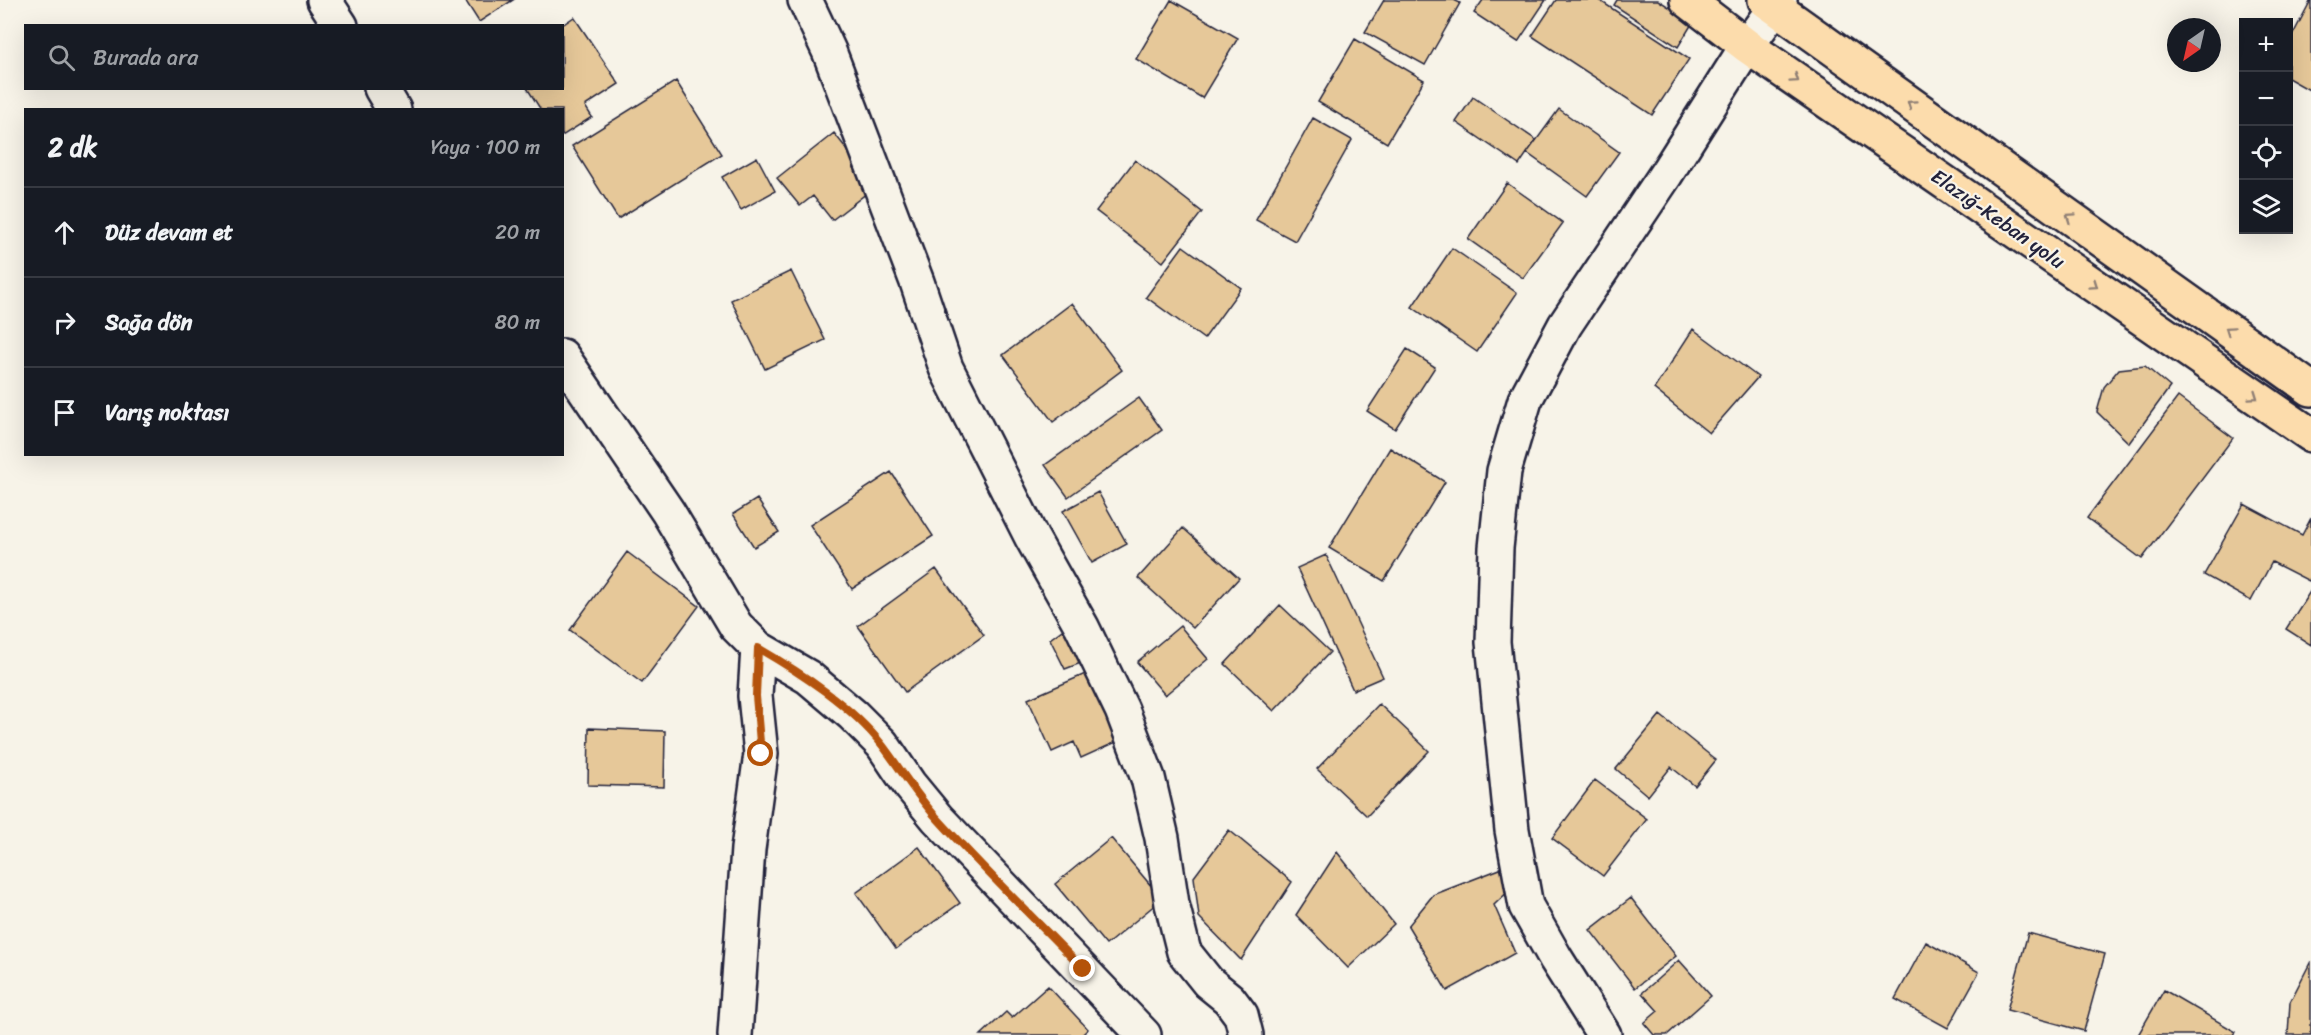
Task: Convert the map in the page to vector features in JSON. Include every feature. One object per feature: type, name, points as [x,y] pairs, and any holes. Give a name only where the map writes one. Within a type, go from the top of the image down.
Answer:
[{"type":"highway","name":"Elazığ-Keban yolu","points":[[1687,0],[1747,46],[2311,435]]},
{"type":"highway","points":[[1773,2],[2311,389]]},
{"type":"street","points":[[324,0],[339,24]]},
{"type":"street","points":[[805,0],[829,51],[917,282],[946,368],[1032,538],[1082,627],[1122,710],[1148,778],[1162,838],[1172,904],[1184,952],[1208,982],[1229,999],[1241,1015],[1246,1035]]},
{"type":"street","points":[[1604,1035],[1526,906],[1512,830],[1493,642],[1496,549],[1504,471],[1526,400],[1565,325],[1660,183],[1773,2]]},
{"type":"street","points":[[382,90],[393,108]]},
{"type":"street","points":[[564,359],[668,512],[736,626],[758,648],[808,677],[853,715],[882,744],[909,784],[937,818],[1144,1035]]},
{"type":"street","points":[[735,1035],[748,849],[761,754],[756,696],[758,648]]},
{"type":"building","points":[[465,0],[513,0],[479,22]]},
{"type":"building","points":[[1171,0],[1238,38],[1202,98],[1136,59]]},
{"type":"building","points":[[1384,0],[1454,0],[1460,3],[1425,65],[1365,32]]},
{"type":"building","points":[[1483,0],[1546,0],[1518,42],[1474,13]]},
{"type":"building","points":[[1556,0],[1599,0],[1689,59],[1652,115],[1532,36]]},
{"type":"building","points":[[1617,0],[1658,0],[1693,22],[1678,47],[1614,5]]},
{"type":"building","points":[[2311,0],[2311,91],[2293,81],[2293,34]]},
{"type":"building","points":[[574,17],[619,84],[585,106],[592,117],[564,135],[564,108],[540,108],[528,90],[564,90],[564,24]]},
{"type":"building","points":[[1355,39],[1424,80],[1387,143],[1318,102]]},
{"type":"building","points":[[676,81],[722,154],[618,219],[572,146]]},
{"type":"building","points":[[1473,97],[1536,140],[1519,165],[1456,122]]},
{"type":"building","points":[[1559,109],[1619,152],[1587,196],[1527,153]]},
{"type":"building","points":[[1313,118],[1352,140],[1295,241],[1256,220]]},
{"type":"building","points":[[834,133],[876,186],[832,220],[813,196],[800,206],[777,178]]},
{"type":"building","points":[[757,157],[775,191],[741,210],[722,177]]},
{"type":"building","points":[[1135,160],[1202,212],[1163,262],[1096,211]]},
{"type":"building","points":[[1507,183],[1563,223],[1523,278],[1468,239]]},
{"type":"building","points":[[1183,246],[1241,288],[1204,339],[1146,297]]},
{"type":"building","points":[[1452,248],[1517,293],[1477,352],[1412,307]]},
{"type":"building","points":[[791,271],[825,340],[765,369],[731,300]]},
{"type":"building","points":[[1072,303],[1122,370],[1053,422],[1003,355]]},
{"type":"building","points":[[1693,329],[1758,377],[1709,433],[1654,389]]},
{"type":"building","points":[[1407,349],[1435,367],[1395,429],[1367,411]]},
{"type":"building","points":[[2145,366],[2170,387],[2129,443],[2097,412],[2104,387],[2119,369]]},
{"type":"building","points":[[2178,397],[2233,438],[2142,559],[2087,518]]},
{"type":"building","points":[[1139,398],[1162,430],[1068,497],[1045,465]]},
{"type":"building","points":[[1390,448],[1445,482],[1384,581],[1329,548]]},
{"type":"building","points":[[891,472],[933,536],[852,589],[810,525]]},
{"type":"building","points":[[1098,492],[1127,544],[1092,563],[1063,511]]},
{"type":"building","points":[[757,499],[779,532],[754,547],[733,514]]},
{"type":"building","points":[[2244,504],[2302,535],[2311,518],[2311,577],[2309,581],[2272,562],[2251,601],[2204,575]]},
{"type":"building","points":[[1183,528],[1239,578],[1193,628],[1138,578]]},
{"type":"building","points":[[627,552],[699,606],[642,683],[570,630]]},
{"type":"building","points":[[1326,555],[1383,677],[1353,690],[1297,568]]},
{"type":"building","points":[[936,569],[984,635],[905,692],[858,626]]},
{"type":"building","points":[[2311,590],[2311,645],[2286,629]]},
{"type":"building","points":[[1280,605],[1330,652],[1274,711],[1225,664]]},
{"type":"building","points":[[1069,625],[1086,661],[1065,669],[1050,639]]},
{"type":"building","points":[[1180,626],[1208,659],[1165,695],[1137,662]]},
{"type":"building","points":[[1090,672],[1121,740],[1081,758],[1074,742],[1052,752],[1028,699]]},
{"type":"building","points":[[1379,704],[1429,751],[1367,816],[1317,769]]},
{"type":"building","points":[[1660,715],[1716,760],[1695,786],[1671,767],[1648,796],[1616,769]]},
{"type":"building","points":[[589,728],[665,731],[664,787],[588,785]]},
{"type":"building","points":[[1595,780],[1647,819],[1603,876],[1552,838]]},
{"type":"building","points":[[1229,830],[1292,882],[1241,960],[1199,917],[1194,877]]},
{"type":"building","points":[[1111,838],[1162,899],[1106,945],[1055,884]]},
{"type":"building","points":[[919,847],[960,903],[896,949],[856,893]]},
{"type":"building","points":[[1337,852],[1394,924],[1348,968],[1296,915]]},
{"type":"building","points":[[1500,869],[1514,886],[1494,905],[1515,953],[1447,991],[1408,926],[1433,895]]},
{"type":"building","points":[[1631,898],[1676,956],[1635,988],[1590,930]]},
{"type":"building","points":[[2028,933],[2105,954],[2084,1031],[2007,1010]]},
{"type":"building","points":[[1926,942],[1979,972],[1948,1028],[1895,999]]},
{"type":"building","points":[[1679,960],[1711,996],[1667,1035],[1654,1035],[1644,1023],[1658,1011],[1642,993]]},
{"type":"building","points":[[2311,961],[2311,1035],[2288,1035],[2290,1002]]},
{"type":"building","points":[[1048,986],[1088,1029],[1082,1035],[981,1035],[1006,1012],[1012,1018]]},
{"type":"building","points":[[2164,990],[2236,1032],[2234,1035],[2138,1035]]},
{"type":"route","points":[[761,754],[756,696],[758,648],[808,677],[853,715],[882,744],[909,784],[937,818],[1083,969]]}]
